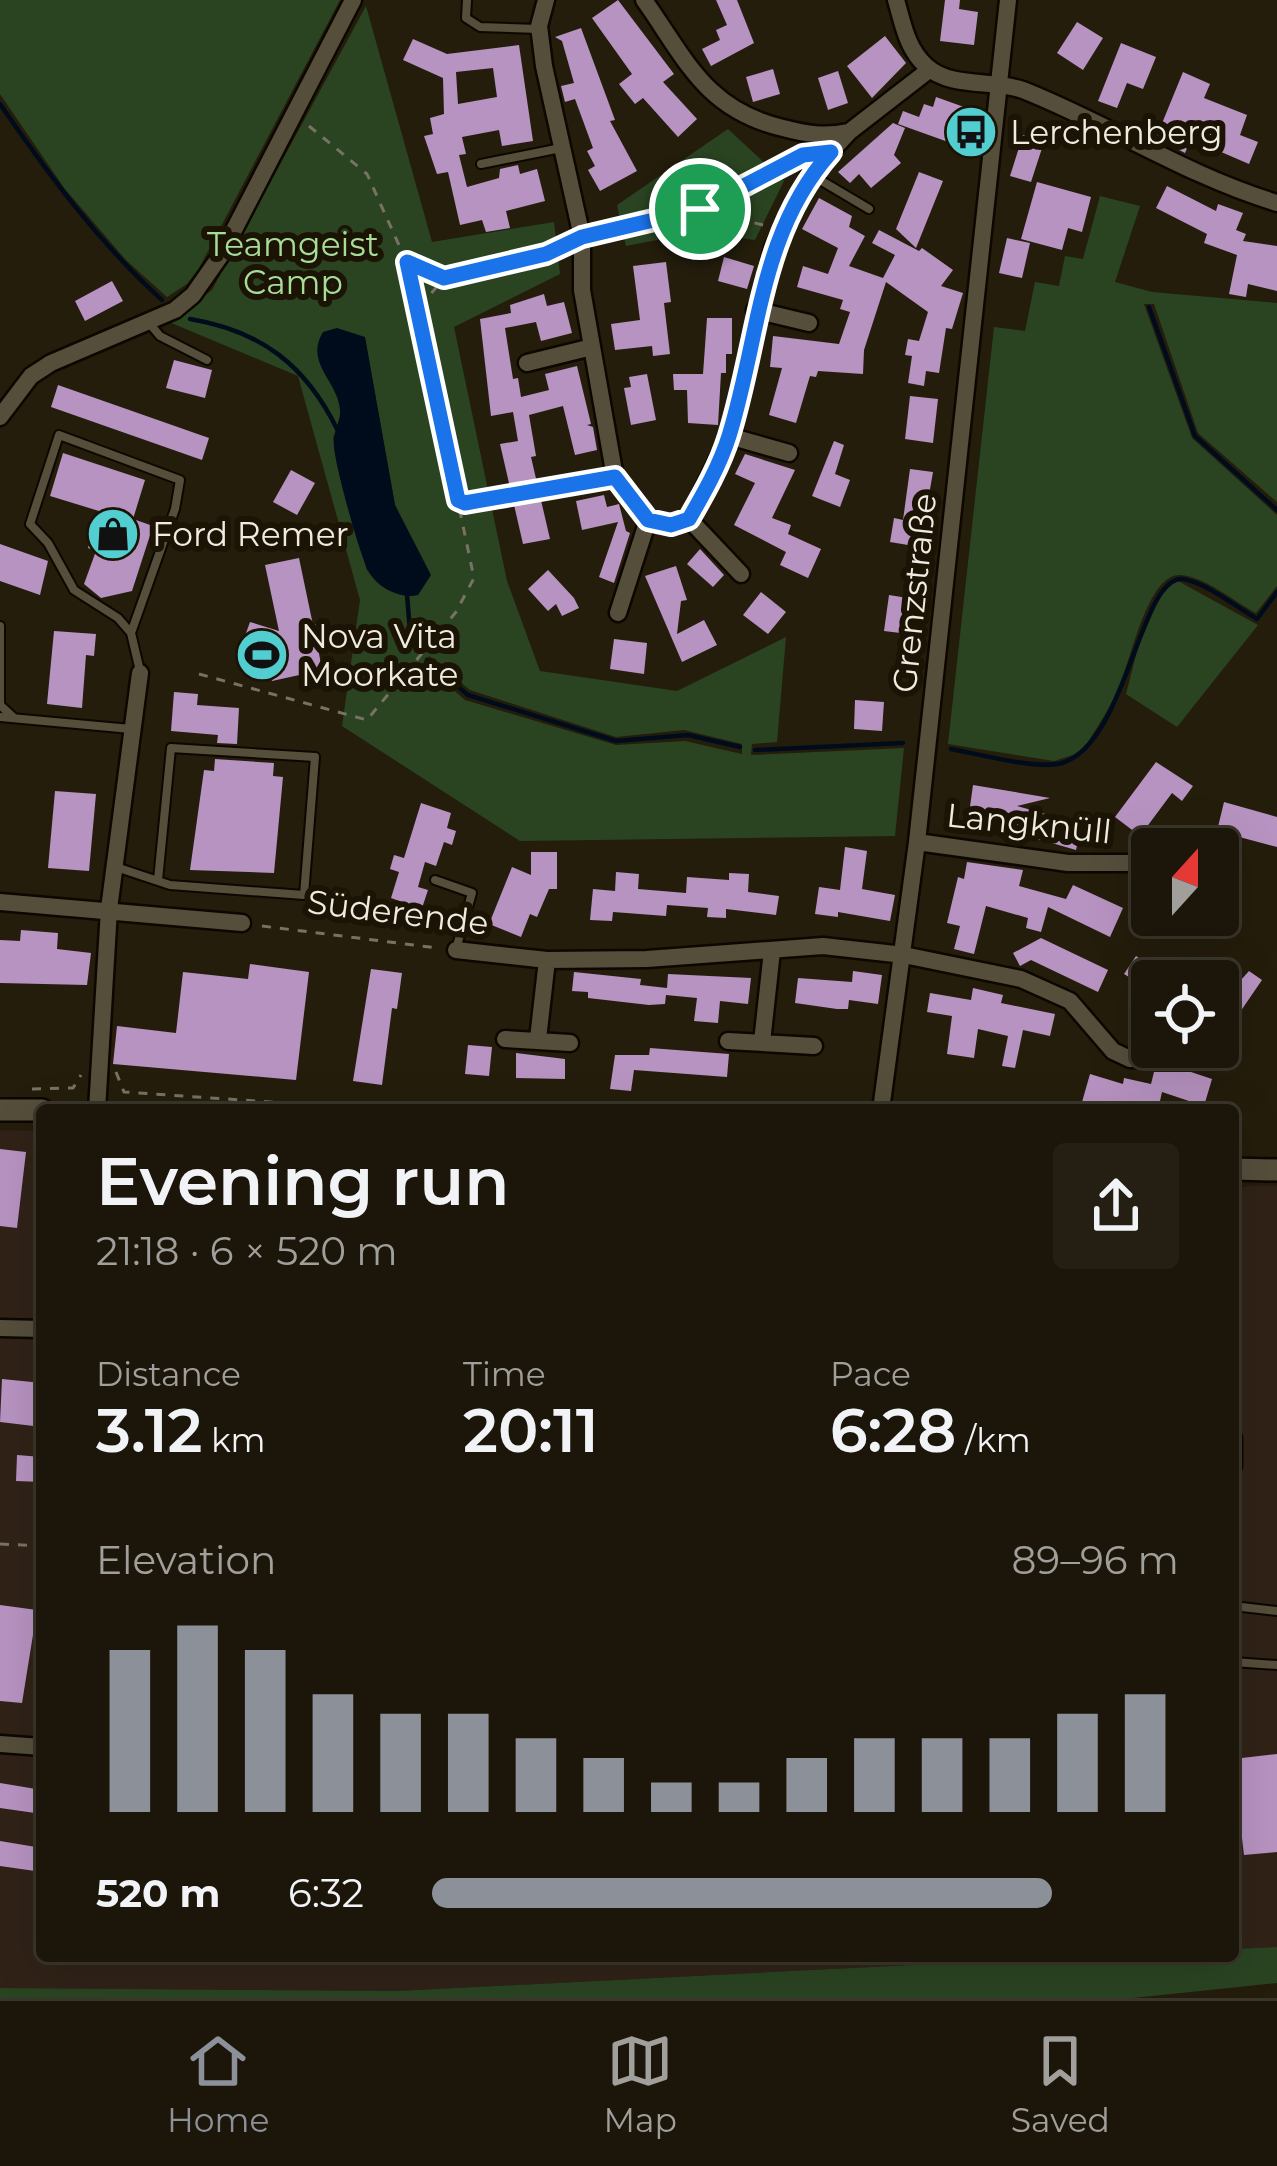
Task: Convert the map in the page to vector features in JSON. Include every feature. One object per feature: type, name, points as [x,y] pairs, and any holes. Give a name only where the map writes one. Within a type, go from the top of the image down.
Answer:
[{"type":"street","points":[[0,417],[31,376],[175,310],[207,277],[352,0]]},
{"type":"street","points":[[546,0],[539,29],[582,237],[581,290],[615,477],[648,520],[671,525],[689,519],[729,436],[755,310],[782,230],[810,174],[849,132],[929,70]]},
{"type":"street","points":[[644,0],[705,86],[733,112],[808,135],[849,132]]},
{"type":"street","points":[[896,0],[910,47],[929,70],[964,82],[1000,82],[1244,193],[1277,203]]},
{"type":"street","name":"Grenzstraße","points":[[882,1104],[917,842],[1008,0]]},
{"type":"street","points":[[755,310],[809,323]]},
{"type":"street","points":[[527,363],[592,347]]},
{"type":"street","points":[[729,436],[789,453]]},
{"type":"street","points":[[559,487],[615,477]]},
{"type":"street","points":[[689,519],[741,574]]},
{"type":"street","points":[[618,613],[648,520]]},
{"type":"street","points":[[97,1104],[109,909],[140,673]]},
{"type":"street","name":"Langknüll","points":[[917,842],[1068,863],[1131,863]]},
{"type":"street","points":[[0,902],[242,923]]},
{"type":"street","name":"Süderende","points":[[455,950],[547,960],[823,946],[904,955],[1021,979],[1070,1001],[1113,1051],[1131,1059]]},
{"type":"street","points":[[762,1042],[772,951]]},
{"type":"street","points":[[538,1039],[547,960]]},
{"type":"street","points":[[506,1039],[569,1043]]},
{"type":"street","points":[[728,1041],[814,1046]]},
{"type":"street","points":[[0,1110],[36,1110]]},
{"type":"street","points":[[1239,1169],[1277,1170]]},
{"type":"street","points":[[0,1328],[36,1329]]},
{"type":"street","points":[[0,1744],[36,1747]]},
{"type":"lane","points":[[467,0],[466,18],[480,27],[539,29]]},
{"type":"lane","points":[[481,164],[562,147]]},
{"type":"lane","points":[[810,174],[869,209]]},
{"type":"lane","points":[[149,323],[160,336],[208,360]]},
{"type":"lane","points":[[131,633],[175,509],[180,480],[59,435],[30,524],[48,544],[74,590],[118,618],[131,633],[140,673]]},
{"type":"lane","points":[[0,626],[0,706],[14,718]]},
{"type":"lane","points":[[0,717],[133,730]]},
{"type":"lane","points":[[115,867],[170,885],[304,895],[315,757],[171,748],[158,880]]},
{"type":"lane","points":[[434,880],[472,893],[455,950]]},
{"type":"lane","points":[[1239,1607],[1277,1612]]},
{"type":"lane","points":[[1239,1662],[1277,1665]]},
{"type":"path","points":[[200,674],[367,720],[456,612],[474,578],[407,262],[367,174],[294,113]]},
{"type":"path","points":[[407,262],[444,278],[546,254],[582,237],[700,209],[803,155],[831,152]]},
{"type":"path","points":[[700,209],[782,230]]},
{"type":"path","points":[[419,308],[444,278]]},
{"type":"path","points":[[458,500],[465,503],[559,487]]},
{"type":"path","name":"Süderende","points":[[242,923],[455,950]]},
{"type":"path","points":[[18,1090],[73,1088],[86,1069],[116,1071],[124,1092],[300,1104]]},
{"type":"path","points":[[0,1544],[36,1546]]},
{"type":"shaded area","points":[[0,1130],[36,1131],[36,1962],[971,1962],[397,1991],[0,1988]]},
{"type":"shaded area","points":[[1277,1186],[1277,1947],[1239,1949],[1239,1188]]},
{"type":"green space","points":[[0,0],[340,0],[198,270],[167,297],[126,260],[65,189],[0,94]]},
{"type":"green space","name":"Teamgeist Camp","points":[[366,6],[432,242],[554,222],[560,274],[454,327],[507,581],[540,671],[677,691],[786,637],[777,742],[752,744],[751,755],[904,748],[895,836],[520,841],[342,726],[360,600],[298,376],[169,322],[212,290]],"holes":[[[365,338],[395,505],[406,528],[367,571],[333,438]],[[429,656],[470,690],[616,737],[684,730],[742,744],[742,754],[685,741],[616,745],[465,700],[423,664]]]},
{"type":"green space","points":[[728,129],[784,181],[755,240],[698,232],[626,246],[617,205]]},
{"type":"green space","points":[[1100,196],[1140,206],[1115,282],[1152,292],[1277,303],[1277,502],[1198,433],[1154,304],[1144,304],[1192,438],[1277,515],[1277,586],[1256,613],[1199,580],[1180,575],[1168,579],[1148,606],[1116,695],[1082,752],[1054,761],[948,744],[994,327],[1025,331],[1035,282],[1059,286],[1065,256],[1083,259]]},
{"type":"green space","points":[[1178,581],[1258,625],[1177,727],[1126,694],[1149,616]]},
{"type":"green space","points":[[1277,1947],[1277,1983],[1133,1998],[0,1998],[0,1988],[397,1991],[971,1962],[1239,1962],[1239,1949]]},
{"type":"water","points":[[337,328],[365,337],[395,505],[431,575],[418,595],[398,594],[374,579],[355,533],[334,447],[338,400],[317,353],[323,332]]},
{"type":"building","points":[[618,0],[674,74],[663,82],[697,119],[678,137],[643,98],[635,104],[619,84],[632,74],[592,18]]},
{"type":"building","points":[[716,0],[737,0],[754,43],[711,66],[702,49],[720,40],[716,30],[727,25]]},
{"type":"building","points":[[945,0],[960,0],[959,9],[978,12],[974,45],[940,41]]},
{"type":"building","points":[[1077,22],[1103,38],[1083,70],[1057,53]]},
{"type":"building","points":[[581,28],[615,120],[610,121],[637,171],[600,191],[588,170],[595,166],[587,151],[593,148],[575,99],[565,102],[561,86],[574,83],[562,41],[555,37]]},
{"type":"building","points":[[885,36],[906,63],[872,98],[847,66]]},
{"type":"building","points":[[413,39],[447,54],[519,45],[533,141],[502,146],[499,130],[462,137],[466,154],[459,155],[467,187],[499,178],[500,169],[518,165],[520,174],[537,169],[545,201],[506,211],[510,228],[486,232],[482,220],[460,225],[448,172],[437,174],[424,136],[433,134],[430,118],[444,114],[443,78],[403,60]],"holes":[[[493,68],[497,97],[458,104],[456,72]]]},
{"type":"building","points":[[1121,43],[1156,57],[1143,89],[1127,83],[1117,108],[1098,101]]},
{"type":"building","points":[[773,69],[780,94],[753,102],[746,77]]},
{"type":"building","points":[[838,71],[848,103],[828,110],[818,78]]},
{"type":"building","points":[[1183,72],[1210,84],[1204,98],[1247,115],[1240,135],[1258,142],[1249,164],[1191,139],[1185,153],[1156,138]]},
{"type":"building","points":[[936,97],[964,107],[951,143],[898,124],[903,111],[919,117],[924,104],[933,107]]},
{"type":"building","points":[[893,123],[905,128],[894,155],[901,163],[871,188],[859,174],[850,183],[838,172]]},
{"type":"building","points":[[1023,135],[1044,142],[1031,182],[1010,176]]},
{"type":"building","points":[[919,172],[943,181],[916,248],[896,229]]},
{"type":"building","points":[[1037,182],[1091,197],[1082,232],[1068,228],[1062,250],[1021,239]]},
{"type":"building","points":[[1167,186],[1216,211],[1218,204],[1243,213],[1236,230],[1246,234],[1243,241],[1277,246],[1277,291],[1248,284],[1246,297],[1229,294],[1237,255],[1204,243],[1207,234],[1156,208]]},
{"type":"building","points":[[819,198],[852,216],[849,227],[865,236],[849,266],[883,278],[895,255],[872,243],[879,230],[919,251],[922,248],[953,270],[941,286],[963,293],[952,329],[946,328],[939,373],[926,371],[924,386],[908,383],[912,356],[905,355],[908,339],[919,341],[928,312],[886,282],[864,350],[863,374],[818,371],[816,377],[810,376],[796,423],[769,415],[782,368],[770,367],[773,336],[839,344],[850,312],[840,309],[843,300],[797,287],[803,266],[828,274],[838,248],[802,229]]},
{"type":"building","points":[[1007,238],[1030,243],[1022,278],[999,273]]},
{"type":"building","points":[[724,257],[754,266],[747,289],[718,281]]},
{"type":"building","points":[[666,262],[671,302],[664,303],[670,354],[653,356],[652,346],[615,350],[611,324],[640,320],[633,266]]},
{"type":"building","points":[[112,281],[123,301],[85,321],[75,301]]},
{"type":"building","points":[[544,294],[547,306],[564,302],[572,333],[541,341],[536,322],[505,328],[513,379],[518,378],[521,397],[549,390],[545,374],[577,366],[591,424],[587,425],[593,427],[597,450],[575,455],[563,406],[529,415],[536,456],[531,457],[550,539],[523,544],[500,444],[518,441],[513,412],[491,416],[480,319],[511,313],[510,305]]},
{"type":"building","points":[[707,318],[732,318],[732,354],[726,354],[726,373],[721,373],[718,425],[688,423],[687,390],[674,390],[673,374],[703,374]]},
{"type":"building","points":[[174,360],[212,370],[205,398],[166,388]]},
{"type":"building","points":[[647,374],[656,420],[631,425],[624,388],[631,387],[629,377]]},
{"type":"building","points":[[58,385],[209,438],[202,460],[51,407]]},
{"type":"building","points":[[910,396],[938,399],[933,443],[905,439]]},
{"type":"building","points":[[834,441],[844,445],[835,474],[850,480],[840,507],[812,496]]},
{"type":"building","points":[[63,453],[145,480],[133,519],[153,526],[132,591],[101,598],[84,584],[96,551],[88,548],[99,511],[50,496]]},
{"type":"building","points":[[745,454],[795,470],[772,518],[791,525],[788,534],[821,549],[808,578],[780,565],[786,552],[734,525],[755,483],[735,474]]},
{"type":"building","points":[[910,469],[933,472],[920,547],[890,542],[894,518],[903,520]]},
{"type":"building","points":[[291,470],[315,483],[297,515],[273,502]]},
{"type":"building","points":[[604,495],[607,507],[619,504],[630,533],[614,583],[599,577],[618,522],[582,530],[576,501]]},
{"type":"building","points":[[0,544],[48,561],[40,595],[0,581]]},
{"type":"building","points":[[700,549],[724,575],[713,587],[687,564]]},
{"type":"building","points":[[299,558],[313,625],[327,622],[330,635],[316,637],[322,670],[272,681],[268,668],[237,658],[250,622],[279,631],[265,565]]},
{"type":"building","points":[[676,566],[687,600],[681,601],[677,634],[704,620],[717,645],[682,662],[645,576]]},
{"type":"building","points":[[548,570],[579,608],[562,616],[556,604],[548,611],[528,589]]},
{"type":"building","points":[[761,592],[786,612],[768,634],[743,615]]},
{"type":"building","points":[[889,595],[914,599],[909,634],[884,631]]},
{"type":"building","points":[[54,631],[96,634],[94,656],[86,655],[82,708],[47,704]]},
{"type":"building","points":[[614,639],[647,643],[644,674],[610,669]]},
{"type":"building","points":[[174,692],[198,694],[197,705],[239,708],[237,744],[217,743],[218,735],[171,731]]},
{"type":"building","points":[[855,700],[884,702],[882,731],[854,729]]},
{"type":"building","points":[[215,759],[274,763],[273,776],[283,777],[274,873],[190,870],[204,770],[214,771]]},
{"type":"building","points":[[1156,762],[1193,786],[1182,801],[1172,793],[1146,828],[1131,829],[1115,817]]},
{"type":"building","points":[[973,785],[1050,798],[1017,806],[1074,822],[1071,834],[1079,837],[1076,850],[1024,835],[1023,844],[1006,842],[1011,821],[969,814]]},
{"type":"building","points":[[55,791],[96,794],[89,871],[48,868]]},
{"type":"building","points":[[1224,802],[1277,817],[1277,847],[1239,837],[1239,828],[1218,828]]},
{"type":"building","points":[[421,803],[451,813],[447,828],[456,831],[452,845],[444,842],[436,866],[425,862],[418,887],[428,890],[416,926],[399,920],[405,903],[391,898],[399,872],[390,869],[394,855],[404,858]]},
{"type":"building","points":[[845,847],[867,851],[862,889],[895,895],[890,921],[838,912],[838,917],[815,914],[819,887],[840,890]]},
{"type":"building","points":[[531,852],[557,852],[557,889],[549,889],[537,917],[530,914],[521,937],[489,924],[512,867],[531,875]]},
{"type":"building","points":[[967,862],[1023,870],[1019,886],[1066,899],[1073,885],[1123,908],[1110,937],[1048,907],[1041,932],[1026,928],[1028,918],[986,906],[974,954],[954,949],[960,926],[947,923],[958,877],[964,879]]},
{"type":"building","points":[[616,872],[639,874],[638,889],[686,893],[687,877],[729,880],[729,873],[749,874],[748,892],[779,896],[776,915],[726,909],[726,918],[707,917],[708,908],[667,905],[666,916],[613,912],[612,921],[590,920],[593,889],[615,891]]},
{"type":"building","points":[[21,930],[58,933],[57,949],[91,953],[87,985],[0,983],[0,940],[20,941]]},
{"type":"building","points":[[1041,938],[1108,970],[1098,992],[1031,960],[1020,966],[1013,953]]},
{"type":"building","points":[[250,964],[309,972],[296,1080],[113,1064],[117,1026],[176,1033],[183,972],[248,979]]},
{"type":"building","points":[[371,969],[402,973],[397,1009],[392,1008],[382,1085],[353,1081]]},
{"type":"building","points":[[853,971],[882,975],[878,1004],[849,1000],[848,1009],[837,1009],[795,1003],[798,978],[852,982]]},
{"type":"building","points":[[1249,971],[1262,980],[1239,1014],[1239,980]]},
{"type":"building","points":[[574,972],[641,979],[640,985],[667,988],[668,974],[751,978],[748,1004],[720,1001],[718,1023],[694,1021],[697,998],[666,995],[665,1004],[649,1005],[588,998],[588,992],[572,991]]},
{"type":"building","points":[[973,988],[1003,995],[1001,1003],[1055,1014],[1050,1036],[1023,1030],[1015,1068],[1002,1066],[1008,1036],[978,1029],[974,1058],[947,1054],[952,1016],[927,1012],[930,993],[971,1000]]},
{"type":"building","points":[[468,1045],[492,1047],[489,1076],[465,1074]]},
{"type":"building","points":[[650,1048],[729,1054],[727,1077],[634,1070],[631,1091],[610,1089],[615,1055],[649,1055]]},
{"type":"building","points":[[516,1053],[565,1059],[565,1079],[516,1078]]},
{"type":"building","points":[[1154,1072],[1191,1072],[1212,1079],[1205,1104],[1162,1092],[1159,1104],[1082,1102],[1090,1074],[1123,1084],[1124,1078],[1151,1084]]},
{"type":"building","points":[[0,1149],[26,1152],[17,1228],[0,1226]]},
{"type":"building","points":[[2,1379],[36,1382],[36,1426],[0,1422]]},
{"type":"building","points":[[17,1455],[36,1457],[36,1482],[16,1481]]},
{"type":"building","points":[[0,1605],[36,1610],[22,1703],[0,1701]]},
{"type":"building","points":[[1277,1754],[1277,1852],[1244,1855],[1239,1838],[1239,1758]]},
{"type":"building","points":[[0,1783],[36,1789],[36,1813],[0,1808]]},
{"type":"building","points":[[0,1841],[36,1847],[36,1871],[0,1866]]},
{"type":"waterway","points":[[0,104],[75,207],[162,300]]},
{"type":"waterway","points":[[1149,307],[1195,436],[1277,510]]},
{"type":"waterway","points":[[190,319],[239,332],[279,355],[311,387],[337,429]]},
{"type":"waterway","points":[[951,749],[1023,763],[1062,763],[1084,749],[1102,726],[1155,603],[1168,585],[1192,581],[1257,619],[1277,592]]},
{"type":"waterway","points":[[407,595],[411,643]]},
{"type":"waterway","points":[[427,660],[468,695],[616,741],[688,735],[740,747]]},
{"type":"waterway","points":[[755,750],[903,743]]},
{"type":"place","name":"Lerchenberg","points":[[971,132]]},
{"type":"place","name":"Ford Remer","points":[[113,534]]},
{"type":"place","name":"Nova Vita Moorkate","points":[[262,655]]},
{"type":"route","points":[[831,152],[810,174],[773,248],[729,436],[689,519],[671,525],[648,520],[615,477],[465,503],[458,500],[407,262],[444,278],[546,254],[582,237],[700,209],[803,155],[831,152]]}]
